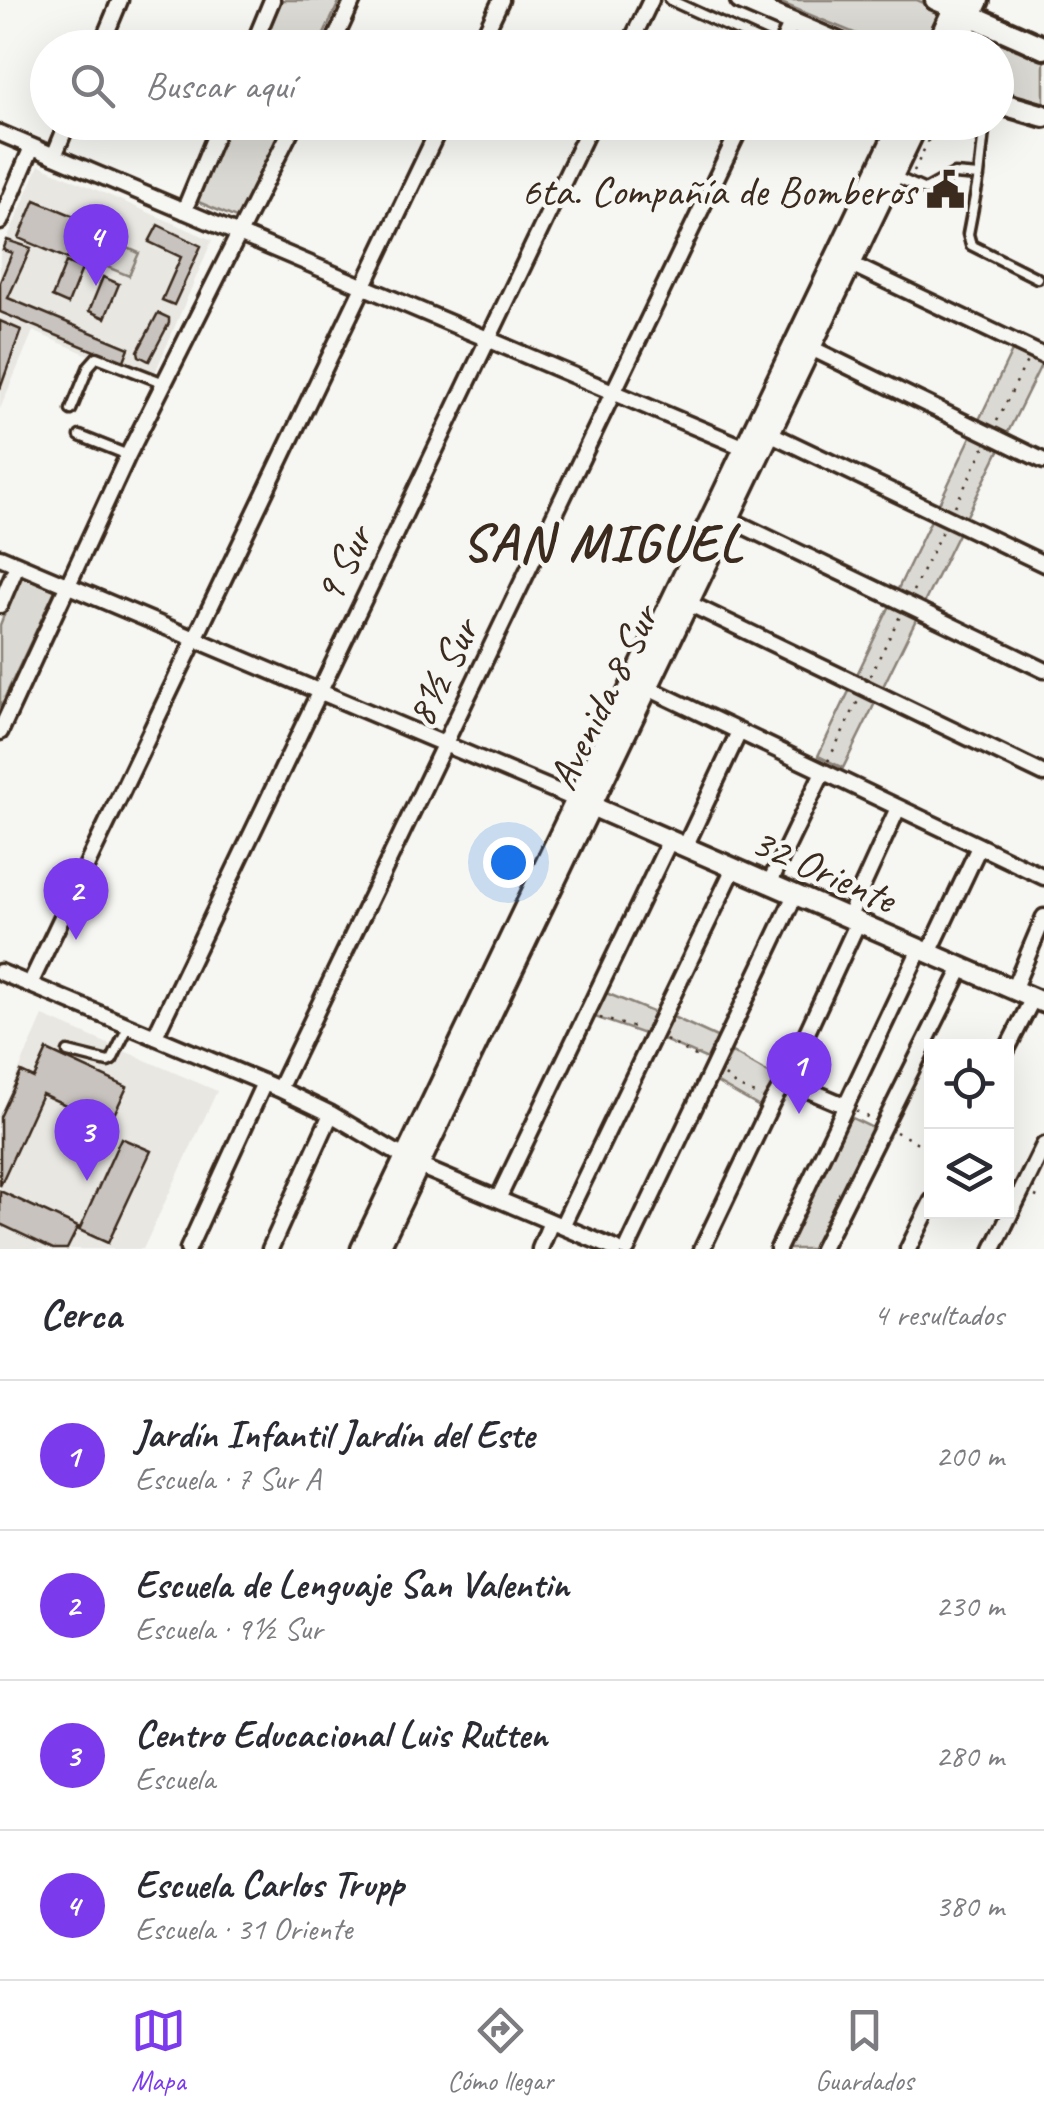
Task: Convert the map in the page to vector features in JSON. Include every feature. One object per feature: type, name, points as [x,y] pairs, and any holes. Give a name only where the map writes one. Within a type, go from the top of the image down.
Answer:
[{"type":"main road","points":[[946,30],[959,5]]},
{"type":"main road","points":[[957,30],[959,5]]},
{"type":"main road","points":[[959,5],[1008,30]]},
{"type":"main road","points":[[1014,33],[1044,48]]},
{"type":"main road","points":[[1014,107],[1044,116]]},
{"type":"street","points":[[108,30],[120,0]]},
{"type":"street","points":[[260,30],[272,0]]},
{"type":"street","points":[[339,30],[353,0]]},
{"type":"street","points":[[487,30],[501,0]]},
{"type":"street","points":[[637,30],[651,0]]},
{"type":"street","points":[[740,0],[810,30]]},
{"type":"street","points":[[787,30],[792,22]]},
{"type":"street","points":[[0,133],[752,451]]},
{"type":"street","points":[[54,156],[61,140]]},
{"type":"street","points":[[184,211],[214,140]]},
{"type":"street","points":[[0,732],[128,455],[287,140]]},
{"type":"street","points":[[30,984],[433,140]]},
{"type":"street","name":"9 Sur","points":[[155,1036],[583,140]]},
{"type":"street","name":"8½ Sur","points":[[279,1089],[735,140]]},
{"type":"street","name":"Avenida 8 Sur","points":[[762,430],[811,348],[851,264],[895,140]]},
{"type":"street","name":"Avenida 8 Sur","points":[[361,1249],[411,1162],[886,172],[907,140]]},
{"type":"street","points":[[0,222],[32,147]]},
{"type":"street","points":[[851,264],[1038,353]]},
{"type":"street","points":[[811,348],[1044,461]]},
{"type":"street","points":[[762,430],[1044,564]]},
{"type":"street","name":"Avenida 8 Sur","points":[[583,802],[648,688],[729,519],[752,451]]},
{"type":"street","points":[[729,519],[1044,670]]},
{"type":"street","points":[[0,558],[583,802]]},
{"type":"street","points":[[0,605],[17,564]]},
{"type":"street","points":[[688,604],[1044,774]]},
{"type":"street","points":[[648,688],[1044,877]]},
{"type":"street","points":[[498,1199],[588,1010],[739,732]]},
{"type":"street","points":[[769,884],[823,772]]},
{"type":"street","name":"32 Oriente","points":[[583,802],[1038,1001]]},
{"type":"street","points":[[702,1249],[785,1080],[898,808]]},
{"type":"street","points":[[778,1249],[846,1106],[980,847]]},
{"type":"street","points":[[540,1249],[557,1224],[654,1034],[734,868]]},
{"type":"street","points":[[627,1249],[795,895]]},
{"type":"street","points":[[1013,990],[1044,917]]},
{"type":"street","points":[[822,1249],[962,968]]},
{"type":"street","points":[[1,974],[264,1082],[331,1114],[411,1162],[616,1249]]},
{"type":"street","points":[[1014,1039],[1038,1001]]},
{"type":"street","points":[[785,1080],[846,1106]]},
{"type":"street","points":[[188,1249],[264,1082]]},
{"type":"street","points":[[270,1249],[331,1114]]},
{"type":"street","points":[[993,1249],[1044,1146]]},
{"type":"street","name":"Avenida 8 Sur","points":[[379,1249],[411,1162]]},
{"type":"street","points":[[908,1249],[924,1217]]},
{"type":"lane","points":[[670,0],[737,30]]},
{"type":"lane","points":[[983,140],[968,234],[970,245],[1037,278]]},
{"type":"lane","points":[[886,172],[925,190],[954,174],[979,176]]},
{"type":"lane","points":[[71,410],[89,366],[97,357],[164,383]]},
{"type":"lane","points":[[80,436],[128,455]]},
{"type":"lane","points":[[68,1052],[108,1062],[129,1025]]},
{"type":"path","points":[[823,772],[990,434],[1038,353]]},
{"type":"path","points":[[588,1010],[598,1018],[654,1034],[714,1066],[735,1085],[772,1102]]},
{"type":"shaded area","points":[[282,0],[340,0],[326,30],[269,30]]},
{"type":"shaded area","points":[[774,0],[917,0],[941,10],[931,30],[847,30]]},
{"type":"shaded area","points":[[1014,44],[1044,57],[1044,104],[1014,95]]},
{"type":"shaded area","points":[[222,140],[275,140],[244,217],[236,218],[196,201]]},
{"type":"shaded area","points":[[39,165],[212,240],[151,382],[33,331],[0,409],[0,256]]},
{"type":"shaded area","points":[[93,233],[139,253],[129,276],[83,257]]},
{"type":"shaded area","points":[[1012,351],[1042,363],[843,768],[818,756]]},
{"type":"shaded area","points":[[22,569],[58,584],[5,697],[11,700],[0,726],[0,625]]},
{"type":"shaded area","points":[[606,993],[655,1013],[647,1035],[595,1017]]},
{"type":"shaded area","points":[[43,1016],[217,1091],[143,1249],[0,1249],[0,1113]]},
{"type":"shaded area","points":[[673,1017],[721,1039],[712,1061],[661,1039]]},
{"type":"shaded area","points":[[732,1052],[777,1078],[763,1109],[716,1082]]},
{"type":"shaded area","points":[[850,1117],[875,1129],[813,1249],[784,1249]]},
{"type":"building","points":[[35,200],[91,223],[75,262],[19,238]]},
{"type":"building","points":[[158,225],[201,246],[174,305],[162,300],[181,257],[149,242]]},
{"type":"building","points":[[7,240],[31,248],[8,298],[129,348],[123,363],[0,312],[0,282],[12,253],[3,250]]},
{"type":"building","points":[[66,262],[82,269],[68,304],[52,297]]},
{"type":"building","points":[[103,277],[119,284],[105,318],[89,311]]},
{"type":"building","points":[[158,313],[169,318],[169,323],[149,361],[139,356],[138,351]]},
{"type":"building","points":[[0,321],[21,330],[0,389]]},
{"type":"building","points":[[47,1050],[127,1087],[109,1125],[42,1094],[0,1186],[0,1117],[21,1072],[34,1078]]},
{"type":"building","points":[[121,1138],[151,1151],[108,1243],[77,1229],[67,1249],[53,1249],[0,1224],[0,1191],[80,1228]]},
{"type":"place","name":"6ta. Compañía de Bomberos","points":[[946,190]]},
{"type":"place","name":"Escuela Carlos Trupp","points":[[96,286]]},
{"type":"place","name":"Escuela de Lenguaje San Valentin","points":[[76,940]]},
{"type":"place","name":"Jardín Infantil Jardín del Este","points":[[799,1114]]},
{"type":"place","name":"Centro Educacional Luis Rutten","points":[[87,1181]]},
{"type":"district","name":"SAN MIGUEL","points":[[603,542]]}]
